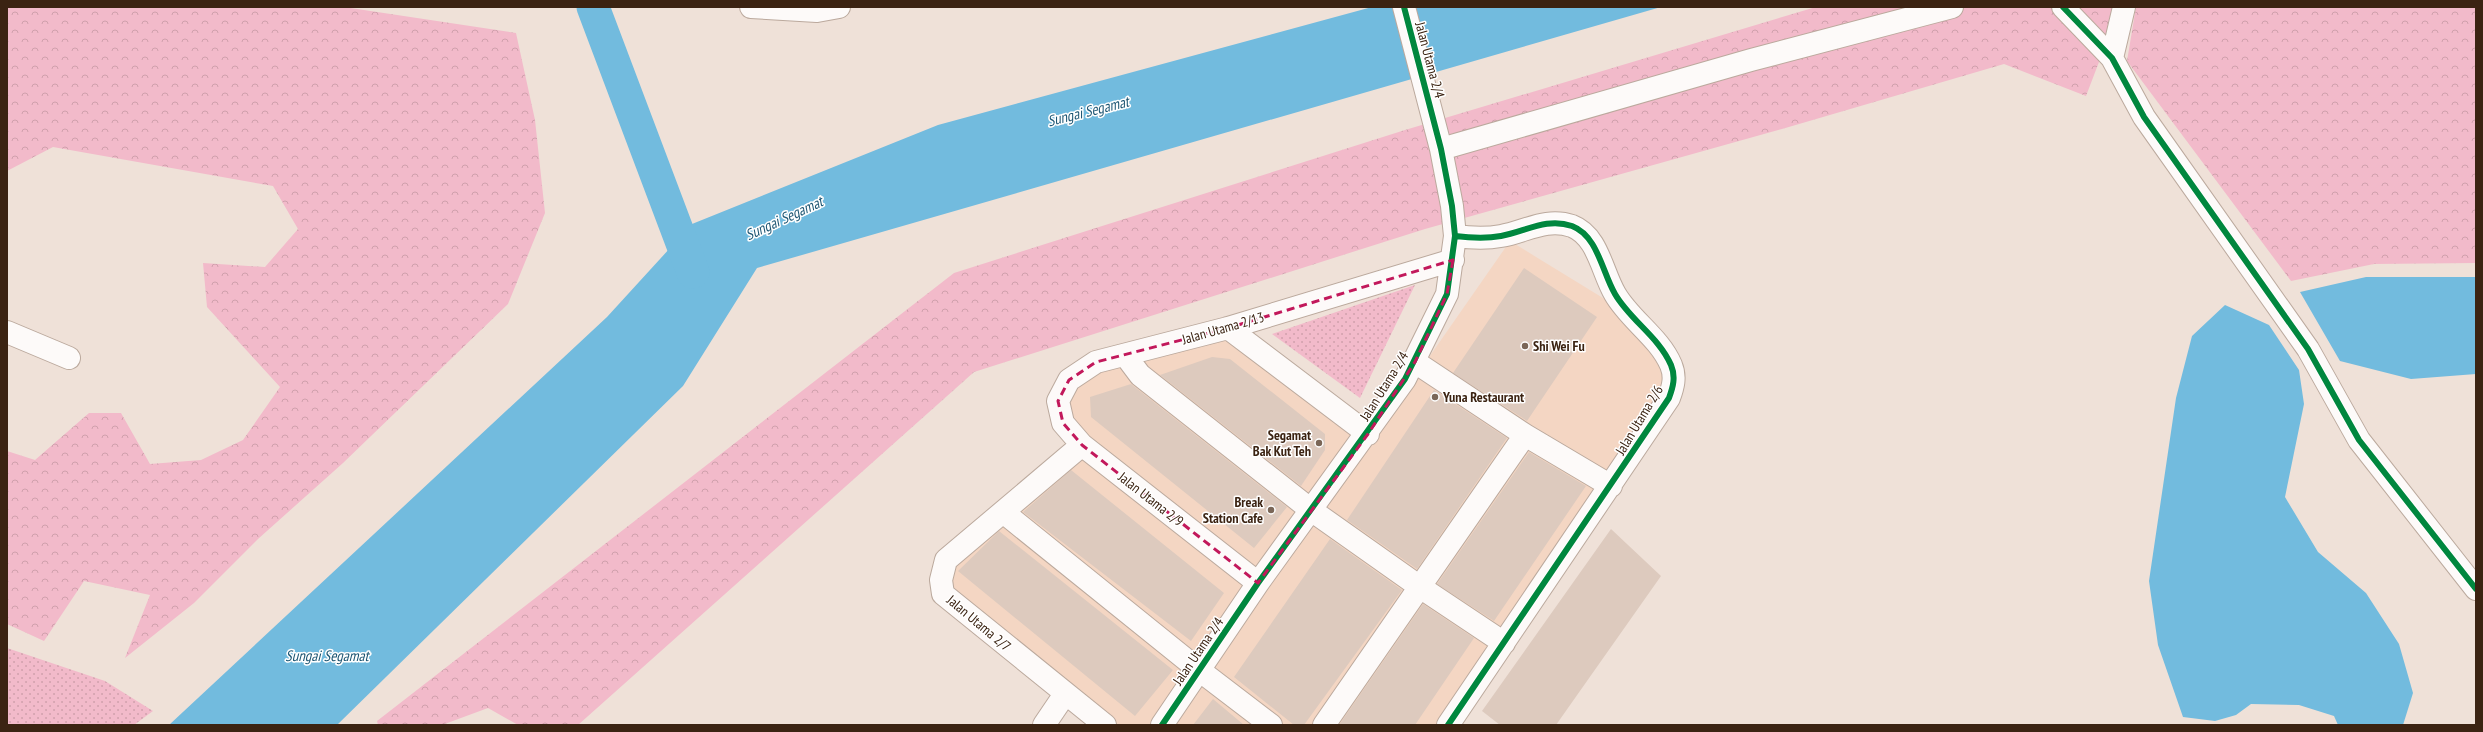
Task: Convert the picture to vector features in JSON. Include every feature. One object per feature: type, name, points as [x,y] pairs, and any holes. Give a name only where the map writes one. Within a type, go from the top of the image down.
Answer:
[{"type":"street","points":[[751,7],[818,11],[839,7]]},
{"type":"street","name":"Jalan Utama 2/4","points":[[1162,725],[1258,583],[1368,434],[1414,362],[1447,294],[1453,260],[1455,236],[1439,140],[1404,7]]},
{"type":"street","points":[[1439,140],[1952,7]]},
{"type":"street","points":[[2063,7],[2112,58],[2148,123],[2304,343],[2359,440],[2476,589]]},
{"type":"street","points":[[2112,58],[2124,7]]},
{"type":"street","name":"Jalan Utama 2/6","points":[[1448,725],[1611,486],[1669,398],[1674,382],[1671,365],[1652,337],[1621,304],[1587,236],[1572,226],[1554,223],[1528,227],[1502,236],[1482,239],[1455,236]]},
{"type":"street","name":"Jalan Utama 2/13","points":[[1082,445],[1063,424],[1058,401],[1069,380],[1096,362],[1228,328],[1329,296],[1453,260]]},
{"type":"street","points":[[1228,328],[1368,434]]},
{"type":"street","points":[[7,332],[68,358]]},
{"type":"street","points":[[1125,354],[1140,375],[1311,510],[1420,588],[1504,643]]},
{"type":"street","points":[[1414,362],[1525,435],[1611,486]]},
{"type":"street","points":[[1324,725],[1525,435]]},
{"type":"street","name":"Jalan Utama 2/7","points":[[1082,445],[946,560],[941,580],[943,594],[1105,725]]},
{"type":"street","name":"Jalan Utama 2/9","points":[[1082,445],[1258,583]]},
{"type":"street","points":[[1003,512],[1199,670],[1271,725]]},
{"type":"street","points":[[1044,725],[1065,694]]},
{"type":"highlighted area","points":[[1453,260],[1447,294],[1415,362],[1368,434],[1258,583],[1082,445],[1063,423],[1058,401],[1069,380],[1096,362],[1228,328]]},
{"type":"shaded area","points":[[1510,241],[1616,306],[1665,368],[1674,404],[1458,725],[1115,725],[934,579],[1070,445],[1063,374],[1234,319],[1379,429]]},
{"type":"green space","points":[[7,7],[344,7],[516,33],[535,120],[545,213],[508,304],[343,463],[258,539],[194,603],[125,658],[150,595],[84,581],[44,641],[7,624],[7,451],[35,460],[89,413],[121,413],[150,464],[201,460],[243,440],[280,387],[207,307],[203,263],[265,267],[298,229],[273,186],[53,147],[7,171]]},
{"type":"green space","points":[[1816,7],[2120,7],[2086,96],[2004,64],[1782,129],[1425,229],[974,372],[578,725],[518,725],[488,708],[442,725],[378,725],[377,721],[954,273],[1405,130]]},
{"type":"green space","points":[[2136,7],[2476,7],[2476,263],[2374,264],[2291,281],[2127,61]]},
{"type":"green space","points":[[1415,285],[1360,398],[1272,334]]},
{"type":"green space","points":[[7,648],[105,681],[153,711],[134,725],[7,725]]},
{"type":"water","name":"Sungai Segamat","points":[[1372,7],[1661,7],[757,268],[683,386],[337,725],[169,725],[607,317],[692,224],[938,125]]},
{"type":"water","points":[[2366,277],[2476,277],[2476,374],[2411,379],[2340,361],[2300,292]]},
{"type":"water","points":[[2225,305],[2269,325],[2299,370],[2304,404],[2285,497],[2318,552],[2366,593],[2399,644],[2413,693],[2403,725],[2338,725],[2334,716],[2299,705],[2251,704],[2236,715],[2215,721],[2183,717],[2158,645],[2149,581],[2176,398],[2192,336]]},
{"type":"building","name":"Shi Wei Fu","points":[[1524,268],[1597,317],[1527,421],[1453,373]]},
{"type":"building","points":[[1212,357],[1230,359],[1325,434],[1325,450],[1301,486],[1160,375]]},
{"type":"building","points":[[1131,384],[1287,507],[1254,548],[1091,417],[1090,397]]},
{"type":"building","points":[[1434,390],[1507,438],[1417,569],[1347,520]]},
{"type":"building","points":[[1529,452],[1586,486],[1494,621],[1437,584]]},
{"type":"building","points":[[1071,470],[1224,593],[1191,641],[1023,512]]},
{"type":"building","points":[[1611,529],[1661,576],[1556,725],[1500,725],[1482,711]]},
{"type":"building","points":[[999,531],[1173,670],[1135,716],[958,571]]},
{"type":"building","points":[[1330,539],[1402,590],[1304,725],[1294,725],[1234,677]]},
{"type":"building","points":[[1423,604],[1474,638],[1415,725],[1339,725]]},
{"type":"building","points":[[1213,699],[1244,725],[1193,725]]},
{"type":"waterway","points":[[593,7],[693,272]]},
{"type":"cycle path","points":[[1162,725],[1258,583],[1405,379],[1447,294],[1455,236],[1452,206],[1441,149],[1404,7]]},
{"type":"cycle path","points":[[2063,7],[2112,58],[2144,117],[2308,349],[2359,440],[2476,589]]},
{"type":"cycle path","points":[[1448,725],[1669,398],[1674,378],[1673,369],[1666,355],[1621,303],[1610,285],[1594,246],[1581,231],[1572,226],[1553,223],[1495,237],[1478,238],[1455,236]]},
{"type":"place","name":"Shi Wei Fu","points":[[1525,346]]},
{"type":"place","name":"Yuna Restaurant","points":[[1435,397]]},
{"type":"place","name":"Segamat Bak Kut Teh","points":[[1319,443]]},
{"type":"place","name":"Break Station Cafe","points":[[1271,510]]}]
